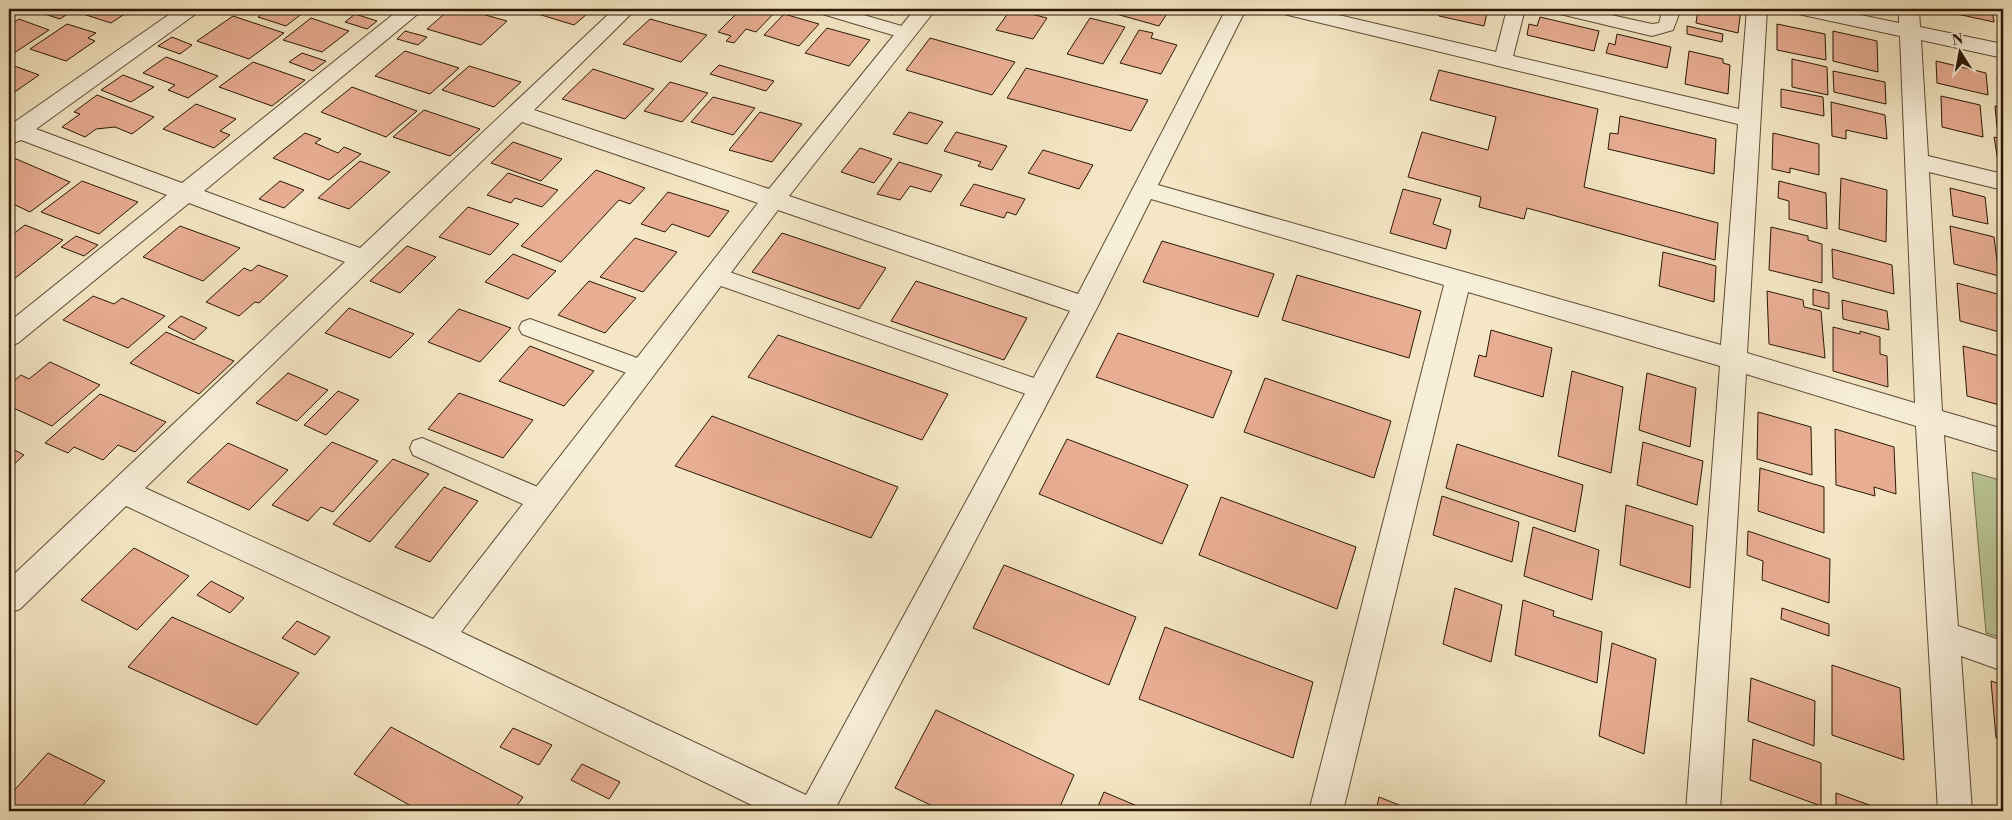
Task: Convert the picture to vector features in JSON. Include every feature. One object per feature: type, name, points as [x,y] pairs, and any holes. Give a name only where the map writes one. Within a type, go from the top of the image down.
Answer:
[{"type":"street","points":[[12,131],[190,9]]},
{"type":"street","points":[[9,336],[412,9]]},
{"type":"street","points":[[9,599],[626,9]]},
{"type":"street","points":[[438,637],[774,199],[926,9]]},
{"type":"street","points":[[816,811],[1085,306],[1236,9]]},
{"type":"street","points":[[1288,9],[1750,119]]},
{"type":"street","points":[[1703,811],[1757,9]]},
{"type":"street","points":[[1802,9],[1910,20],[2003,51]]},
{"type":"street","points":[[1910,20],[1929,419],[1954,811]]},
{"type":"street","points":[[517,112],[1085,306]]},
{"type":"street","points":[[12,131],[186,193],[363,260]]},
{"type":"street","points":[[1917,161],[2003,182]]},
{"type":"street","points":[[1144,189],[1733,359],[2003,441]]},
{"type":"street","points":[[1326,811],[1458,280]]},
{"type":"street","points":[[122,491],[438,637],[801,811]]},
{"type":"street","points":[[1943,635],[2003,656]]},
{"type":"lane","points":[[825,9],[906,33]]},
{"type":"lane","points":[[1503,60],[1516,9]]},
{"type":"lane","points":[[1562,9],[1652,30],[1667,26],[1672,9]]},
{"type":"lane","points":[[715,275],[1040,390]]},
{"type":"lane","points":[[530,328],[643,370]]},
{"type":"lane","points":[[422,448],[543,501]]},
{"type":"green space","points":[[1972,472],[2003,481],[2003,638],[1986,633]]},
{"type":"building","points":[[29,9],[75,9],[60,19]]},
{"type":"building","points":[[87,9],[132,9],[111,23],[80,13]]},
{"type":"building","points":[[269,9],[308,9],[286,26],[258,17]]},
{"type":"building","points":[[450,9],[464,9],[507,21],[481,45],[427,29]]},
{"type":"building","points":[[531,9],[593,9],[574,25],[528,11]]},
{"type":"building","points":[[741,9],[762,9],[775,12],[756,32],[746,29],[734,43],[726,41],[731,36],[718,32]]},
{"type":"building","points":[[867,9],[898,9],[893,15]]},
{"type":"building","points":[[1011,9],[1047,18],[1033,39],[996,30]]},
{"type":"building","points":[[1112,9],[1170,9],[1159,26],[1109,12]]},
{"type":"building","points":[[1441,9],[1488,9],[1484,26],[1439,16]]},
{"type":"building","points":[[1698,9],[1741,9],[1738,33],[1696,23]]},
{"type":"building","points":[[1951,9],[1992,9],[1994,22],[1952,13]]},
{"type":"building","points":[[355,14],[377,21],[367,29],[345,22]]},
{"type":"building","points":[[784,14],[819,24],[799,46],[764,35]]},
{"type":"building","points":[[233,16],[284,33],[249,59],[197,41]]},
{"type":"building","points":[[1540,17],[1599,31],[1594,51],[1527,35],[1529,24],[1537,26]]},
{"type":"building","points":[[311,18],[349,31],[322,52],[283,40]]},
{"type":"building","points":[[1090,18],[1125,27],[1103,64],[1067,54]]},
{"type":"building","points":[[19,19],[49,30],[14,53],[9,51],[9,26]]},
{"type":"building","points":[[650,19],[707,35],[681,62],[623,44]]},
{"type":"building","points":[[67,24],[96,33],[88,38],[95,41],[66,61],[30,49]]},
{"type":"building","points":[[1777,24],[1825,34],[1826,60],[1777,50]]},
{"type":"building","points":[[1687,26],[1723,34],[1722,42],[1687,34]]},
{"type":"building","points":[[827,28],[870,40],[849,66],[805,53]]},
{"type":"building","points":[[1139,30],[1153,33],[1151,38],[1177,45],[1161,74],[1120,63]]},
{"type":"building","points":[[405,31],[427,37],[418,45],[397,39]]},
{"type":"building","points":[[1833,31],[1877,41],[1878,72],[1833,61]]},
{"type":"building","points":[[1617,34],[1671,47],[1667,68],[1606,53],[1609,43],[1615,45]]},
{"type":"building","points":[[172,37],[192,45],[180,54],[158,46]]},
{"type":"building","points":[[930,38],[1015,62],[992,95],[906,70]]},
{"type":"building","points":[[405,51],[459,68],[430,94],[375,76]]},
{"type":"building","points":[[1689,51],[1723,59],[1723,63],[1730,65],[1728,94],[1685,84]]},
{"type":"building","points":[[302,53],[326,61],[313,71],[289,62]]},
{"type":"building","points":[[166,57],[218,76],[188,98],[168,90],[175,85],[143,73]]},
{"type":"building","points":[[1792,59],[1827,67],[1828,95],[1792,87]]},
{"type":"building","points":[[1936,61],[1986,73],[1988,95],[1937,83]]},
{"type":"building","points":[[253,62],[305,80],[272,106],[219,87]]},
{"type":"building","points":[[9,64],[39,75],[9,96]]},
{"type":"building","points":[[719,65],[774,81],[766,91],[710,74]]},
{"type":"building","points":[[469,66],[521,82],[494,107],[442,90]]},
{"type":"building","points":[[1026,68],[1148,100],[1131,131],[1007,98]]},
{"type":"building","points":[[593,69],[654,89],[625,119],[562,99]]},
{"type":"building","points":[[1439,70],[1598,109],[1584,187],[1718,223],[1715,260],[1527,208],[1524,219],[1479,207],[1481,197],[1408,177],[1422,132],[1488,150],[1496,117],[1430,100]]},
{"type":"building","points":[[1833,71],[1885,82],[1886,104],[1834,92]]},
{"type":"building","points":[[123,75],[154,87],[131,102],[101,90]]},
{"type":"building","points":[[1997,78],[2003,79],[2003,102],[2001,101]]},
{"type":"building","points":[[670,82],[708,93],[682,122],[644,111]]},
{"type":"building","points":[[352,87],[417,111],[386,137],[321,112]]},
{"type":"building","points":[[1781,89],[1823,97],[1824,116],[1781,107]]},
{"type":"building","points":[[97,95],[154,117],[132,134],[115,127],[96,129],[85,137],[62,127],[80,114],[74,112]]},
{"type":"building","points":[[1941,96],[1980,105],[1983,137],[1942,127]]},
{"type":"building","points":[[713,97],[755,108],[733,135],[691,122]]},
{"type":"building","points":[[1831,102],[1885,115],[1887,139],[1846,130],[1846,139],[1832,136]]},
{"type":"building","points":[[196,104],[236,119],[220,131],[230,135],[214,148],[163,129]]},
{"type":"building","points":[[1995,106],[2003,108],[2003,129],[1997,127]]},
{"type":"building","points":[[424,110],[480,129],[450,156],[393,137]]},
{"type":"building","points":[[760,112],[802,124],[772,162],[729,150]]},
{"type":"building","points":[[909,112],[943,122],[927,144],[893,134]]},
{"type":"building","points":[[1620,116],[1716,139],[1714,174],[1608,149],[1610,133],[1618,134]]},
{"type":"building","points":[[956,132],[1007,146],[992,170],[978,166],[981,162],[944,151]]},
{"type":"building","points":[[305,133],[321,139],[315,143],[338,153],[344,147],[361,154],[329,180],[273,158]]},
{"type":"building","points":[[1773,133],[1819,144],[1819,175],[1790,168],[1790,173],[1772,169]]},
{"type":"building","points":[[1994,137],[2003,139],[2003,169],[1999,167]]},
{"type":"building","points":[[513,142],[562,159],[541,181],[491,163]]},
{"type":"building","points":[[860,148],[892,159],[874,183],[841,172]]},
{"type":"building","points":[[1043,150],[1093,165],[1079,189],[1028,173]]},
{"type":"building","points":[[14,158],[70,182],[30,212],[9,202],[9,161]]},
{"type":"building","points":[[360,161],[390,172],[349,209],[318,198]]},
{"type":"building","points":[[899,162],[942,175],[931,192],[910,186],[900,200],[877,194]]},
{"type":"building","points":[[596,170],[645,188],[630,204],[619,200],[561,262],[521,246]]},
{"type":"building","points":[[508,173],[558,190],[542,207],[515,198],[511,203],[487,195]]},
{"type":"building","points":[[1841,178],[1887,190],[1886,242],[1839,229]]},
{"type":"building","points":[[82,181],[138,202],[99,234],[41,212]]},
{"type":"building","points":[[280,181],[304,190],[284,208],[259,199]]},
{"type":"building","points":[[1779,181],[1826,193],[1827,229],[1789,219],[1789,201],[1778,198]]},
{"type":"building","points":[[974,184],[1025,199],[1016,215],[1007,212],[1004,218],[960,205]]},
{"type":"building","points":[[1950,188],[1985,197],[1988,224],[1953,216]]},
{"type":"building","points":[[1403,189],[1441,199],[1433,224],[1451,230],[1446,249],[1390,233]]},
{"type":"building","points":[[668,192],[729,211],[709,237],[672,224],[665,232],[641,224]]},
{"type":"building","points":[[468,207],[519,224],[490,255],[439,237]]},
{"type":"building","points":[[25,225],[63,240],[9,283],[9,237]]},
{"type":"building","points":[[180,226],[240,248],[203,281],[143,257]]},
{"type":"building","points":[[1950,226],[1994,237],[1999,276],[1954,264]]},
{"type":"building","points":[[1771,227],[1808,236],[1808,240],[1822,244],[1822,283],[1769,270]]},
{"type":"building","points":[[782,233],[886,268],[859,309],[752,272]]},
{"type":"building","points":[[76,236],[98,245],[84,256],[61,247]]},
{"type":"building","points":[[635,238],[677,252],[643,292],[600,277]]},
{"type":"building","points":[[1162,241],[1274,274],[1258,317],[1143,282]]},
{"type":"building","points":[[407,246],[436,257],[400,293],[370,281]]},
{"type":"building","points":[[1832,249],[1892,265],[1894,294],[1833,278]]},
{"type":"building","points":[[1663,252],[1716,266],[1714,302],[1659,286]]},
{"type":"building","points":[[513,254],[556,271],[528,299],[485,282]]},
{"type":"building","points":[[258,265],[288,276],[259,303],[255,302],[239,316],[206,302],[244,268],[251,271]]},
{"type":"building","points":[[1297,275],[1421,311],[1409,358],[1282,320]]},
{"type":"building","points":[[589,281],[636,298],[605,333],[558,315]]},
{"type":"building","points":[[916,281],[1027,318],[1004,360],[891,321]]},
{"type":"building","points":[[1957,283],[2001,295],[2003,333],[1960,321]]},
{"type":"building","points":[[1813,289],[1829,293],[1829,309],[1813,305]]},
{"type":"building","points":[[1767,291],[1803,300],[1804,307],[1821,311],[1825,358],[1769,344]]},
{"type":"building","points":[[93,296],[114,304],[122,298],[165,316],[128,348],[63,320]]},
{"type":"building","points":[[1842,300],[1887,311],[1889,330],[1843,319]]},
{"type":"building","points":[[349,308],[414,334],[390,358],[325,333]]},
{"type":"building","points":[[459,309],[511,328],[480,362],[428,342]]},
{"type":"building","points":[[181,316],[207,328],[194,340],[168,327]]},
{"type":"building","points":[[1833,327],[1860,334],[1860,331],[1880,337],[1880,354],[1887,356],[1888,387],[1833,371]]},
{"type":"building","points":[[1491,330],[1552,348],[1543,397],[1474,376],[1479,355],[1486,357]]},
{"type":"building","points":[[166,332],[234,361],[199,394],[130,363]]},
{"type":"building","points":[[1118,333],[1232,371],[1213,418],[1096,377]]},
{"type":"building","points":[[778,335],[948,394],[922,440],[748,377]]},
{"type":"building","points":[[530,346],[594,371],[564,406],[499,381]]},
{"type":"building","points":[[1963,346],[2003,357],[2003,406],[1967,396]]},
{"type":"building","points":[[50,362],[100,385],[52,426],[9,406],[9,385],[21,375],[29,379]]},
{"type":"building","points":[[1572,371],[1623,387],[1611,473],[1558,456]]},
{"type":"building","points":[[288,373],[328,390],[297,421],[256,403]]},
{"type":"building","points":[[1647,373],[1696,388],[1690,447],[1639,430]]},
{"type":"building","points":[[1265,378],[1391,421],[1374,478],[1244,432]]},
{"type":"building","points":[[338,391],[359,400],[326,435],[304,425]]},
{"type":"building","points":[[459,393],[533,420],[503,458],[428,429]]},
{"type":"building","points":[[100,394],[166,422],[135,452],[118,445],[103,460],[74,447],[68,453],[45,443]]},
{"type":"building","points":[[1758,412],[1811,427],[1812,475],[1757,459]]},
{"type":"building","points":[[712,416],[898,487],[871,538],[675,466]]},
{"type":"building","points":[[1835,429],[1894,447],[1896,494],[1874,487],[1875,496],[1836,485]]},
{"type":"building","points":[[1067,439],[1188,485],[1162,544],[1039,494]]},
{"type":"building","points":[[332,442],[378,461],[333,512],[321,507],[308,521],[272,505]]},
{"type":"building","points":[[1643,442],[1703,461],[1697,505],[1637,485]]},
{"type":"building","points":[[228,443],[288,470],[249,510],[187,482]]},
{"type":"building","points":[[1457,444],[1583,485],[1575,532],[1446,488]]},
{"type":"building","points":[[9,447],[24,455],[9,469]]},
{"type":"building","points":[[393,459],[429,474],[370,542],[333,524]]},
{"type":"building","points":[[1760,468],[1824,487],[1824,533],[1758,511]]},
{"type":"building","points":[[444,487],[478,501],[430,562],[395,547]]},
{"type":"building","points":[[1442,496],[1519,522],[1512,562],[1433,535]]},
{"type":"building","points":[[1221,497],[1356,547],[1337,609],[1199,555]]},
{"type":"building","points":[[1626,505],[1693,526],[1690,588],[1620,565]]},
{"type":"building","points":[[1533,527],[1599,550],[1592,600],[1524,576]]},
{"type":"building","points":[[1748,531],[1830,559],[1829,603],[1762,580],[1763,561],[1747,555]]},
{"type":"building","points":[[134,548],[189,576],[137,630],[81,600]]},
{"type":"building","points":[[1004,565],[1136,617],[1109,685],[973,628]]},
{"type":"building","points":[[211,581],[244,598],[230,613],[197,595]]},
{"type":"building","points":[[1455,588],[1502,605],[1491,662],[1443,644]]},
{"type":"building","points":[[1523,600],[1554,611],[1553,616],[1602,632],[1597,683],[1515,655]]},
{"type":"building","points":[[1782,608],[1829,624],[1829,636],[1781,619]]},
{"type":"building","points":[[172,617],[299,673],[257,725],[128,667]]},
{"type":"building","points":[[297,621],[330,637],[315,655],[282,638]]},
{"type":"building","points":[[1165,627],[1313,682],[1293,758],[1139,699]]},
{"type":"building","points":[[1612,643],[1656,659],[1644,754],[1599,736]]},
{"type":"building","points":[[1832,665],[1900,688],[1904,760],[1832,735]]},
{"type":"building","points":[[1751,678],[1815,701],[1814,746],[1748,721]]},
{"type":"building","points":[[1991,681],[2003,685],[2003,740],[1996,738]]},
{"type":"building","points":[[936,710],[1074,775],[1058,811],[943,811],[895,788]]},
{"type":"building","points":[[391,727],[523,797],[513,811],[420,811],[354,774]]},
{"type":"building","points":[[513,728],[552,745],[539,765],[500,747]]},
{"type":"building","points":[[1753,739],[1821,763],[1821,806],[1750,780]]},
{"type":"building","points":[[48,753],[105,781],[78,811],[9,811],[9,796]]},
{"type":"building","points":[[582,764],[620,782],[609,799],[571,780]]},
{"type":"building","points":[[1104,792],[1149,811],[1096,811]]},
{"type":"building","points":[[1836,793],[1886,811],[1836,811]]},
{"type":"building","points":[[1379,797],[1414,811],[1376,811]]}]
